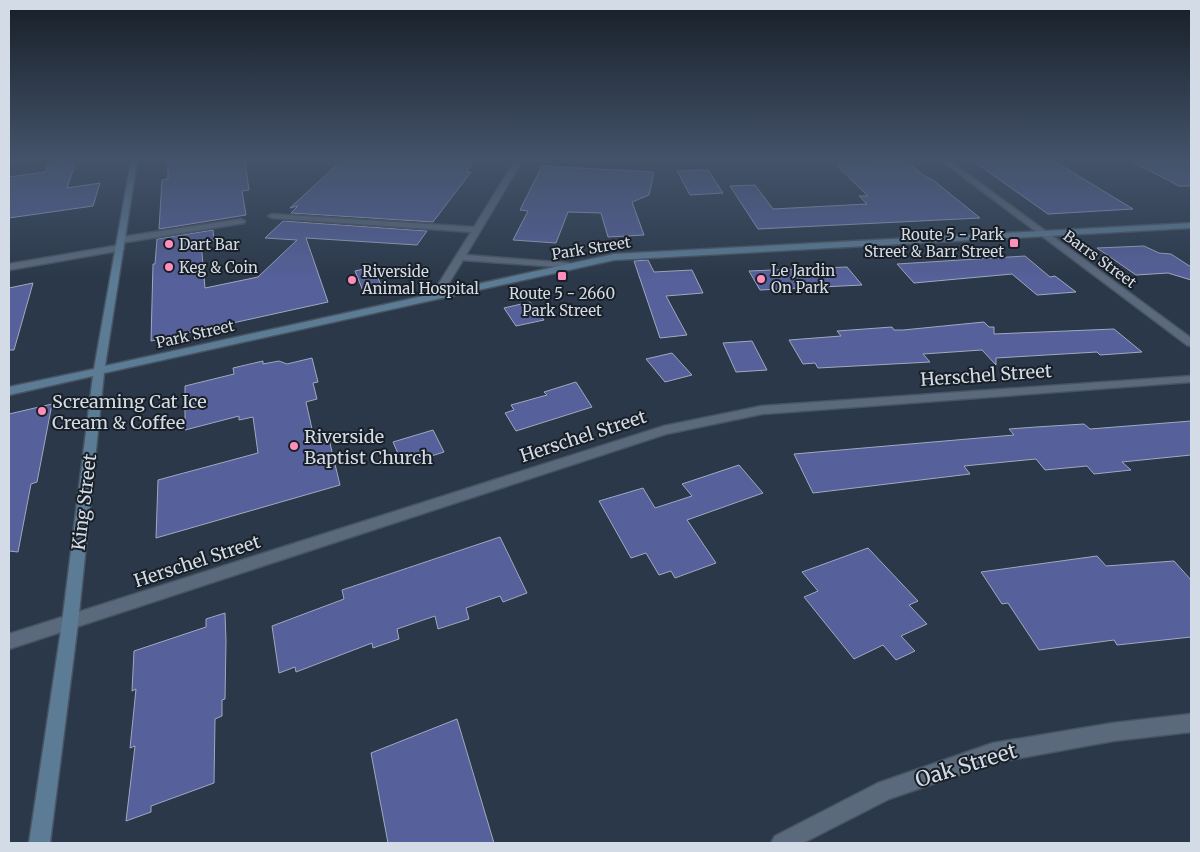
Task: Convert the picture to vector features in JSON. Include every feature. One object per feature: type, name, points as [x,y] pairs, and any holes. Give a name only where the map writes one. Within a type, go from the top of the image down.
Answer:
[{"type":"street","name":"King Street","points":[[39,843],[70,623],[99,371],[127,201]]},
{"type":"street","points":[[436,296],[494,201]]},
{"type":"street","name":"Barrs Street","points":[[999,201],[1191,343]]},
{"type":"street","points":[[272,216],[476,230]]},
{"type":"street","points":[[9,267],[241,221]]},
{"type":"street","name":"Park Street","points":[[9,392],[614,257],[1191,226]]},
{"type":"street","points":[[459,257],[569,266]]},
{"type":"street","name":"Herschel Street","points":[[9,642],[664,430],[762,410],[1191,379]]},
{"type":"street","name":"Oak Street","points":[[782,843],[884,790],[993,753],[1114,732],[1191,723]]},
{"type":"building","points":[[9,201],[95,201],[93,206],[9,218]]},
{"type":"building","points":[[161,201],[244,201],[246,215],[159,229]]},
{"type":"building","points":[[298,201],[449,201],[433,222],[291,213],[298,206],[290,208]]},
{"type":"building","points":[[525,201],[635,201],[632,202],[644,235],[608,237],[601,213],[568,212],[556,243],[513,240],[528,211],[520,210]]},
{"type":"building","points":[[740,201],[767,201],[773,209],[867,204],[864,201],[959,201],[980,218],[758,229]]},
{"type":"building","points":[[1029,201],[1119,201],[1133,209],[1048,214]]},
{"type":"building","points":[[283,221],[427,231],[417,245],[306,238],[328,302],[151,341],[153,264],[155,264],[157,239],[213,230],[214,240],[201,242],[205,288],[258,277],[297,240],[265,238]]},
{"type":"building","points":[[1144,246],[1159,253],[1171,254],[1191,267],[1191,280],[1168,273],[1136,275],[1097,248]]},
{"type":"building","points":[[1025,256],[1050,277],[1055,276],[1076,292],[1037,295],[1012,274],[914,283],[897,264]]},
{"type":"building","points":[[648,260],[654,272],[692,270],[703,293],[666,296],[687,335],[660,338],[634,261]]},
{"type":"building","points":[[373,267],[382,287],[363,291],[355,271]]},
{"type":"building","points":[[847,267],[862,285],[760,290],[749,271]]},
{"type":"building","points":[[33,283],[14,350],[9,350],[9,288]]},
{"type":"building","points":[[530,302],[544,320],[516,326],[504,308]]},
{"type":"building","points":[[984,322],[989,327],[994,327],[994,334],[1114,329],[1142,352],[1100,355],[1097,352],[996,358],[996,365],[982,350],[923,354],[930,362],[818,368],[815,363],[803,364],[789,340],[841,336],[837,331],[892,327],[894,330],[903,330]]},
{"type":"building","points":[[752,341],[767,370],[736,372],[723,343]]},
{"type":"building","points":[[672,353],[692,375],[665,382],[646,359]]},
{"type":"building","name":"Riverside Baptist Church","points":[[312,358],[318,382],[313,383],[317,399],[306,402],[314,438],[328,435],[340,485],[156,538],[158,480],[258,453],[253,417],[239,420],[239,416],[185,430],[185,386],[234,374],[233,368],[263,361],[263,364],[279,361],[287,364]]},
{"type":"building","points":[[576,382],[592,407],[516,431],[505,413],[514,410],[511,405],[547,395],[544,392]]},
{"type":"building","points":[[52,404],[37,482],[31,484],[18,552],[9,551],[9,414]]},
{"type":"building","points":[[1191,421],[1191,455],[1122,462],[1131,470],[1094,474],[1087,466],[1045,470],[1036,459],[964,466],[970,474],[813,493],[794,454],[1014,435],[1009,429],[1084,424],[1090,429]]},
{"type":"building","points":[[433,430],[444,452],[403,465],[393,442]]},
{"type":"building","points":[[739,465],[763,493],[687,520],[716,563],[675,578],[671,571],[659,575],[646,553],[631,558],[599,501],[643,488],[655,508],[692,496],[682,484]]},
{"type":"building","points":[[500,537],[527,593],[503,602],[500,596],[466,608],[469,619],[438,629],[435,616],[397,629],[399,639],[373,648],[372,643],[296,672],[295,667],[279,673],[272,626],[344,599],[342,590]]},
{"type":"building","points":[[868,548],[918,601],[909,605],[927,624],[901,636],[915,651],[896,660],[883,645],[854,659],[804,597],[818,591],[802,572]]},
{"type":"building","points":[[1097,556],[1106,566],[1174,561],[1191,580],[1191,637],[1117,645],[1114,640],[1039,650],[1008,603],[1002,604],[981,572]]},
{"type":"building","points":[[225,613],[225,699],[222,700],[222,716],[215,719],[214,783],[151,806],[151,812],[126,821],[135,746],[130,748],[136,689],[132,691],[134,651],[206,627],[206,619]]},
{"type":"building","points":[[457,719],[494,843],[388,843],[371,753]]},
{"type":"place","name":"Route 5 - Park Street & Barr Street","points":[[1014,243]]},
{"type":"place","name":"Dart Bar","points":[[169,244]]},
{"type":"place","name":"Keg & Coin","points":[[169,267]]},
{"type":"place","name":"Route 5 - 2660 Park Street","points":[[562,276]]},
{"type":"place","name":"Le Jardin On Park","points":[[761,279]]},
{"type":"place","name":"Riverside Animal Hospital","points":[[352,280]]},
{"type":"place","name":"Screaming Cat Ice Cream & Coffee","points":[[42,411]]},
{"type":"place","name":"Riverside Baptist Church","points":[[294,446]]}]
